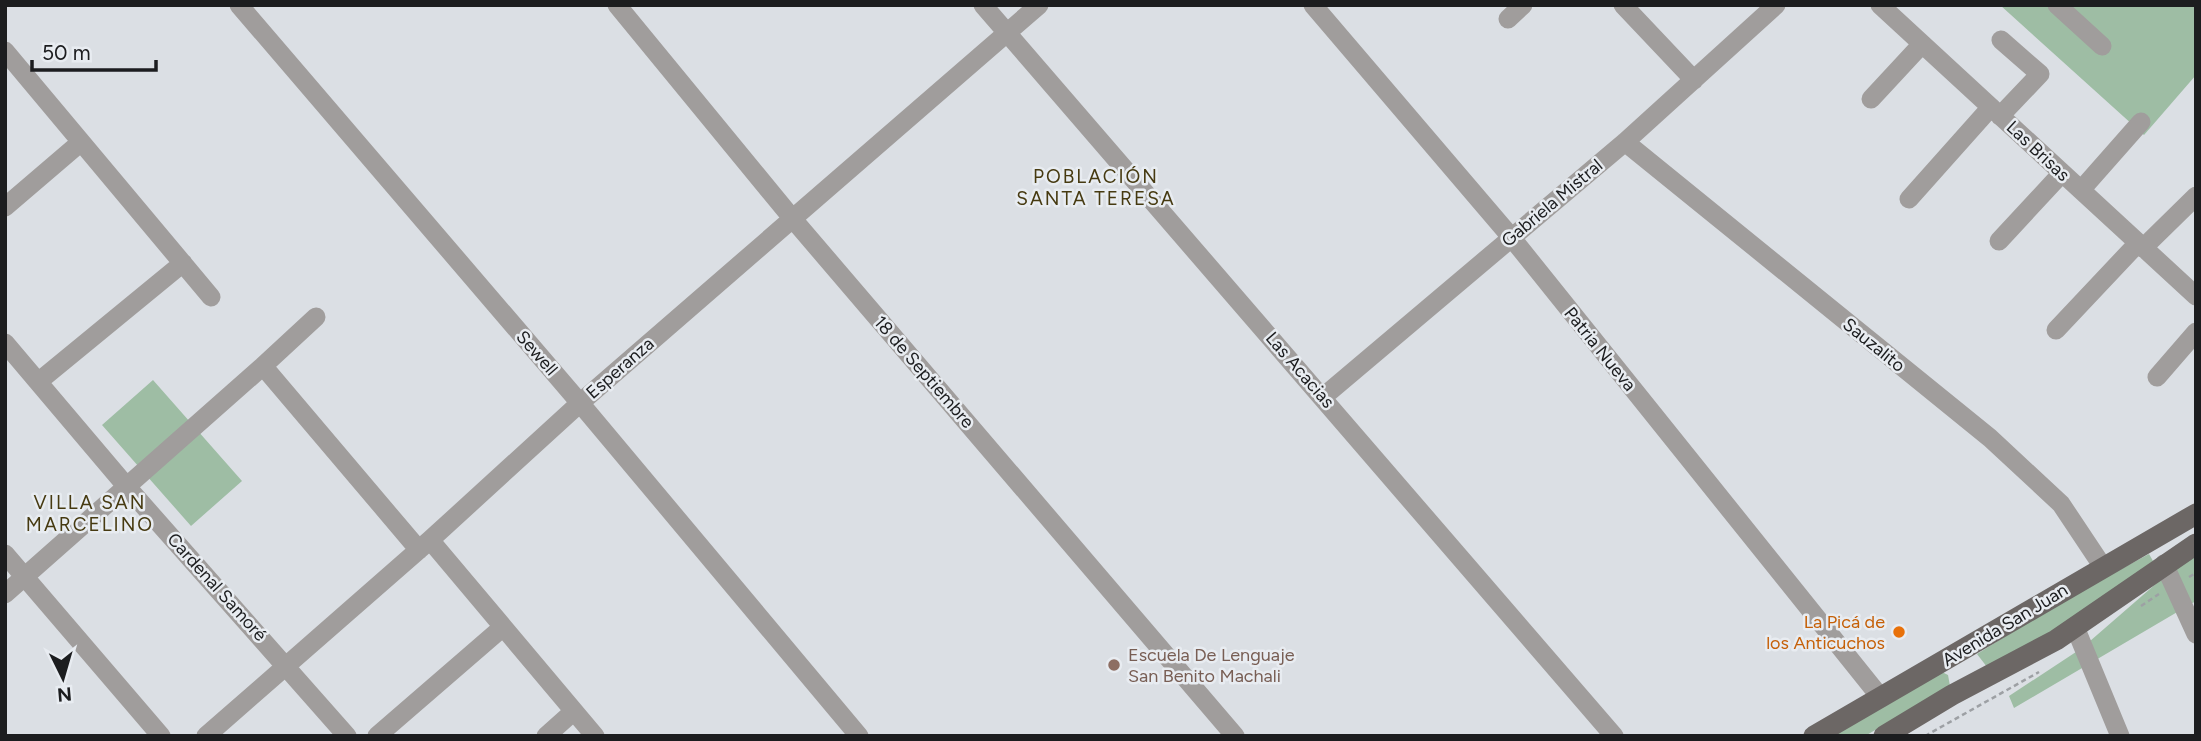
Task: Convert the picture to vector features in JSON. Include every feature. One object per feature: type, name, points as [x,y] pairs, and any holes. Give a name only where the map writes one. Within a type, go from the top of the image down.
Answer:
[{"type":"main road","name":"Avenida San Juan","points":[[1814,736],[2196,514]]},
{"type":"main road","name":"Avenida San Juan","points":[[1884,736],[2075,627],[2196,544]]},
{"type":"main road","points":[[1923,674],[1945,668],[1953,670],[1960,682],[1952,695]]},
{"type":"street","name":"Sewell","points":[[239,5],[580,403],[859,736]]},
{"type":"street","name":"18 de Septiembre","points":[[617,5],[792,218],[1235,736]]},
{"type":"street","name":"Las Acacias","points":[[984,5],[1614,736]]},
{"type":"street","name":"Esperanza","points":[[206,736],[424,545],[580,403],[1040,5]]},
{"type":"street","name":"Patria Nueva","points":[[1313,5],[1511,237],[1881,698]]},
{"type":"street","points":[[1508,19],[1523,5]]},
{"type":"street","points":[[1623,5],[1694,80]]},
{"type":"street","name":"Gabriela Mistral","points":[[1323,397],[1625,142],[1776,5]]},
{"type":"street","name":"Las Brisas","points":[[1880,5],[1901,12],[1922,44],[2196,296]]},
{"type":"street","points":[[2057,5],[2102,46]]},
{"type":"street","points":[[1909,199],[1995,112],[2040,74],[2001,40]]},
{"type":"street","points":[[1871,99],[1922,44]]},
{"type":"street","points":[[5,51],[211,297]]},
{"type":"street","points":[[2081,190],[2141,122]]},
{"type":"street","points":[[5,207],[81,142]]},
{"type":"street","name":"Sauzalito","points":[[1625,142],[1990,438],[2061,504],[2103,567]]},
{"type":"street","points":[[1999,242],[2062,173]]},
{"type":"street","points":[[2056,330],[2141,245],[2196,196]]},
{"type":"street","points":[[38,382],[183,263]]},
{"type":"street","points":[[5,594],[316,317]]},
{"type":"street","points":[[2157,377],[2196,332]]},
{"type":"street","name":"Cardenal Samoré","points":[[5,343],[347,736]]},
{"type":"street","points":[[263,366],[424,545],[503,628],[595,736]]},
{"type":"street","points":[[5,554],[161,736]]},
{"type":"street","points":[[2164,564],[2196,634]]},
{"type":"street","points":[[2075,627],[2120,736]]},
{"type":"street","points":[[377,736],[503,628]]},
{"type":"street","points":[[546,736],[574,711]]},
{"type":"green space","points":[[2000,5],[2196,5],[2196,75],[2144,135]]},
{"type":"green space","points":[[153,380],[242,481],[191,526],[102,425]]},
{"type":"green space","points":[[2196,549],[2196,601],[2014,708],[2009,696],[2082,648]]},
{"type":"green space","points":[[2149,554],[2153,561],[2076,619],[1987,667],[1977,654],[2071,596]]},
{"type":"green space","points":[[1942,672],[1948,675],[1950,686],[1865,736],[1833,736]]},
{"type":"place","name":"La Picá de los Anticuchos","points":[[1899,632]]},
{"type":"place","name":"Escuela De Lenguaje San Benito Machali","points":[[1114,665]]},
{"type":"district","name":"POBLACIÓN SANTA TERESA","points":[[1096,187]]},
{"type":"district","name":"VILLA SAN MARCELINO","points":[[90,513]]}]
